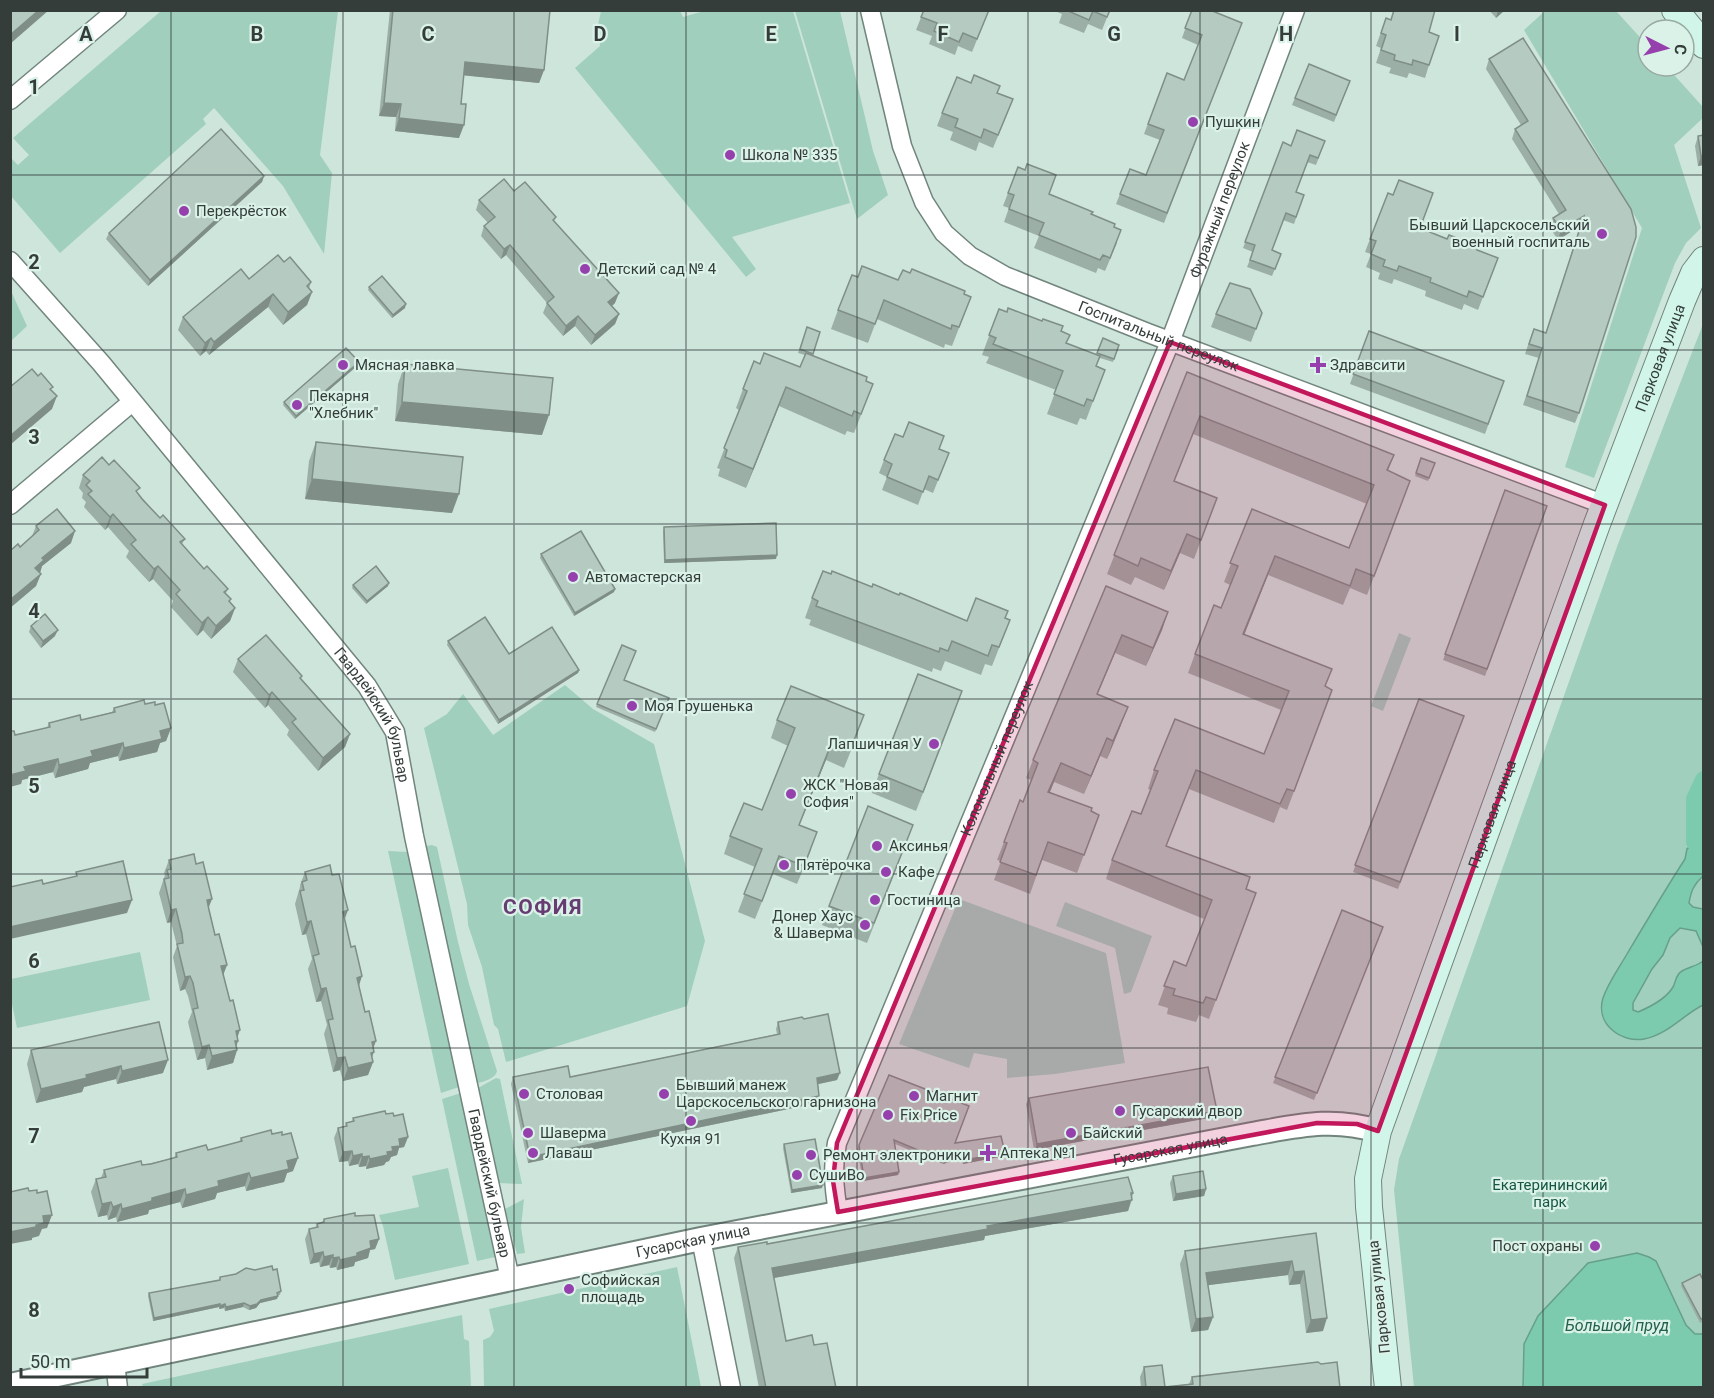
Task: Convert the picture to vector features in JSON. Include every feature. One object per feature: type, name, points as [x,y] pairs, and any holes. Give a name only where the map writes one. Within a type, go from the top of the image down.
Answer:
[{"type":"main road","points":[[1675,10],[1704,45]]},
{"type":"main road","name":"Парковая улица","points":[[1388,1388],[1369,1207],[1368,1179],[1378,1131],[1605,505],[1682,301],[1694,273],[1704,260]]},
{"type":"street","points":[[10,100],[117,10]]},
{"type":"street","name":"Госпитальный переулок","points":[[870,10],[903,146],[924,202],[944,233],[970,256],[1005,276],[1170,342],[1605,505]]},
{"type":"street","name":"Фуражный переулок","points":[[1170,342],[1295,10]]},
{"type":"street","name":"Гвардейский бульвар","points":[[10,261],[64,320],[368,686],[395,732],[417,847],[510,1279]]},
{"type":"street","name":"Колокольный переулок","points":[[838,1212],[833,1181],[837,1143],[1170,342]]},
{"type":"street","points":[[10,506],[132,402]]},
{"type":"street","name":"Гусарская улица","points":[[10,1385],[701,1239],[1317,1123],[1357,1124],[1378,1131]]},
{"type":"street","points":[[701,1239],[730,1388]]},
{"type":"street","points":[[115,1363],[118,1388]]},
{"type":"highlighted area","points":[[1170,342],[1605,505],[1378,1131],[1357,1124],[1317,1123],[838,1212],[833,1181],[837,1143]]},
{"type":"green space","points":[[161,11],[338,11],[320,155],[332,173],[324,254],[283,186],[214,108],[203,119],[206,124],[60,253],[11,196],[11,158],[18,165],[29,155],[13,138]]},
{"type":"green space","points":[[601,11],[680,11],[683,17],[704,11],[793,11],[850,203],[732,237],[756,269],[746,277],[575,68],[600,46],[598,25]]},
{"type":"green space","points":[[795,11],[840,11],[873,151],[888,195],[857,219]]},
{"type":"green space","points":[[1545,11],[1616,11],[1636,33],[1636,78],[1677,78],[1703,107],[1703,118],[1674,145],[1701,228],[1686,243],[1675,263],[1594,478],[1565,467],[1642,228],[1524,30]]},
{"type":"green space","points":[[11,291],[27,326],[10,341]]},
{"type":"green space","name":"Екатерининский парк","points":[[1703,324],[1703,1387],[1414,1387],[1394,1190],[1399,1159],[1618,544]]},
{"type":"green space","points":[[1399,633],[1411,638],[1383,711],[1371,706]]},
{"type":"green space","points":[[565,685],[593,709],[654,744],[705,941],[687,1006],[506,1062],[498,1029],[494,1025],[482,967],[468,925],[467,904],[424,728],[447,714],[463,694],[493,735]]},
{"type":"green space","points":[[426,846],[437,847],[469,984],[497,1071],[492,1078],[477,1083]]},
{"type":"green space","points":[[388,851],[408,852],[459,1087],[441,1093]]},
{"type":"green space","points":[[959,899],[1106,953],[1125,1063],[1055,1074],[1007,1078],[1007,1059],[974,1053],[969,1068],[899,1044]]},
{"type":"green space","points":[[1065,902],[1152,936],[1131,992],[1124,994],[1115,948],[1056,926]]},
{"type":"green space","points":[[140,952],[150,1000],[17,1028],[11,999],[11,979]]},
{"type":"green space","points":[[496,1078],[500,1079],[522,1184],[499,1183],[478,1088]]},
{"type":"green space","points":[[461,1093],[495,1253],[495,1257],[477,1261],[442,1099]]},
{"type":"green space","points":[[448,1168],[469,1264],[395,1280],[379,1215],[419,1207],[412,1176]]},
{"type":"green space","points":[[524,1199],[521,1227],[525,1253],[517,1254],[505,1209]]},
{"type":"green space","points":[[677,1267],[701,1387],[484,1387],[483,1340],[490,1337],[494,1331],[489,1309]]},
{"type":"green space","points":[[462,1315],[464,1339],[469,1341],[471,1387],[143,1387],[142,1384]]},
{"type":"water","points":[[1703,835],[1703,876],[1693,888],[1689,903],[1693,907],[1703,909],[1703,947],[1696,931],[1680,928],[1670,938],[1663,955],[1652,969],[1633,1003],[1633,1010],[1638,1012],[1657,1002],[1670,991],[1680,973],[1703,961],[1703,1005],[1652,1037],[1635,1039],[1619,1035],[1606,1023],[1603,1016],[1603,998],[1685,859],[1687,849]]},
{"type":"water","name":"Большой пруд","points":[[1637,1253],[1656,1261],[1686,1325],[1695,1334],[1703,1334],[1703,1387],[1523,1387],[1524,1344],[1538,1316],[1588,1263]]},
{"type":"building","points":[[10,10],[39,10],[10,35]]},
{"type":"building","points":[[393,10],[550,10],[544,70],[465,62],[461,104],[466,104],[464,125],[399,118],[401,104],[384,103]]},
{"type":"building","points":[[924,10],[989,10],[977,39],[963,33],[959,42],[934,31],[937,23],[921,17]]},
{"type":"building","points":[[1066,10],[1110,10],[1107,17],[1093,11],[1089,20]]},
{"type":"building","points":[[1192,10],[1210,10],[1242,23],[1167,213],[1120,194],[1130,169],[1146,175],[1164,130],[1148,124],[1167,73],[1184,80],[1202,35],[1185,28]]},
{"type":"building","points":[[1394,10],[1435,10],[1429,32],[1439,36],[1429,65],[1413,60],[1412,65],[1394,60],[1395,55],[1381,50],[1386,35],[1381,33],[1386,18],[1391,20]]},
{"type":"building","name":"Бывший Царскосельский военный госпиталь","points":[[1523,38],[1631,209],[1636,227],[1636,237],[1579,413],[1527,396],[1542,348],[1529,344],[1534,329],[1546,333],[1584,216],[1561,230],[1553,218],[1566,210],[1515,129],[1528,121],[1489,59]]},
{"type":"building","points":[[1309,64],[1350,81],[1336,115],[1295,98]]},
{"type":"building","points":[[974,75],[1000,86],[997,93],[1013,99],[998,135],[984,129],[981,138],[955,127],[958,119],[942,113],[957,77],[971,83]]},
{"type":"building","name":"Перекрёсток","points":[[221,129],[264,176],[150,280],[109,233]]},
{"type":"building","points":[[1297,130],[1325,141],[1318,158],[1310,155],[1296,192],[1304,195],[1296,217],[1286,213],[1272,250],[1281,254],[1275,269],[1250,260],[1255,245],[1245,242],[1283,142],[1291,146]]},
{"type":"building","points":[[1704,135],[1704,156],[1701,156],[1698,136]]},
{"type":"building","points":[[1027,164],[1056,175],[1049,194],[1093,212],[1091,214],[1115,224],[1114,227],[1121,230],[1110,258],[1103,255],[1100,260],[1039,235],[1044,223],[1009,209],[1014,195],[1008,193],[1018,167],[1025,170]]},
{"type":"building","points":[[504,179],[514,191],[525,182],[556,217],[553,220],[619,293],[608,302],[619,314],[595,335],[578,316],[566,326],[547,303],[554,297],[510,245],[504,249],[484,226],[495,217],[479,200]]},
{"type":"building","points":[[1399,180],[1433,193],[1420,228],[1447,239],[1449,235],[1478,246],[1477,250],[1498,258],[1483,297],[1469,291],[1467,297],[1430,282],[1431,278],[1399,266],[1397,271],[1383,266],[1385,260],[1371,254],[1376,241],[1370,239],[1388,193],[1393,195]]},
{"type":"building","points":[[278,255],[284,262],[290,257],[311,282],[307,286],[312,292],[288,312],[273,294],[214,342],[211,338],[205,343],[183,317],[241,269],[249,279]]},
{"type":"building","points":[[862,266],[898,280],[903,270],[910,273],[912,269],[965,291],[964,294],[971,297],[959,327],[952,325],[951,329],[884,300],[875,324],[838,310],[852,275],[858,277]]},
{"type":"building","points":[[382,276],[406,304],[393,315],[369,287]]},
{"type":"building","points":[[1230,283],[1250,289],[1262,313],[1256,329],[1216,314]]},
{"type":"building","points":[[1008,308],[1063,326],[1061,331],[1070,335],[1066,343],[1100,356],[1096,366],[1105,370],[1093,401],[1087,399],[1084,406],[1054,394],[1063,371],[993,344],[996,338],[989,335],[999,309],[1007,312]]},
{"type":"building","points":[[807,327],[820,332],[813,354],[800,349]]},
{"type":"building","points":[[1369,331],[1504,381],[1488,424],[1353,374]]},
{"type":"building","points":[[1103,338],[1119,345],[1114,359],[1097,353]]},
{"type":"building","points":[[346,348],[359,362],[296,416],[284,402]]},
{"type":"building","points":[[764,353],[800,367],[806,353],[867,377],[866,381],[873,384],[861,414],[854,411],[852,416],[786,387],[753,469],[725,457],[727,450],[724,448],[747,391],[743,389],[754,361],[760,364]]},
{"type":"building","points":[[405,364],[553,378],[549,415],[402,402]]},
{"type":"building","points":[[32,369],[38,376],[41,373],[53,387],[50,389],[57,396],[10,436],[10,387]]},
{"type":"building","points":[[1187,372],[1394,455],[1387,470],[1410,481],[1374,576],[1356,569],[1350,586],[1275,556],[1243,634],[1332,669],[1325,686],[1332,690],[1294,791],[1287,789],[1280,804],[1196,770],[1166,846],[1250,877],[1246,889],[1256,893],[1216,1000],[1206,997],[1203,1003],[1173,995],[1175,989],[1164,986],[1174,961],[1186,966],[1212,900],[1112,860],[1132,811],[1141,814],[1158,771],[1154,770],[1175,719],[1264,754],[1289,691],[1195,654],[1214,605],[1221,608],[1238,566],[1230,563],[1252,509],[1349,548],[1374,485],[1200,416],[1174,481],[1217,498],[1201,540],[1187,534],[1171,571],[1141,558],[1138,566],[1114,555]]},
{"type":"building","points":[[909,422],[944,436],[939,449],[949,453],[938,480],[929,476],[923,492],[887,477],[892,464],[884,460],[895,434],[903,437]]},
{"type":"building","points":[[316,442],[463,457],[459,494],[312,479]]},
{"type":"building","points":[[102,457],[109,465],[114,460],[140,488],[136,491],[142,499],[160,518],[163,515],[185,539],[180,542],[204,569],[207,566],[228,589],[224,592],[231,599],[229,601],[235,608],[216,626],[208,617],[202,623],[176,594],[180,590],[158,566],[154,569],[131,544],[136,540],[113,514],[110,517],[88,494],[92,491],[86,485],[90,481],[83,475]]},
{"type":"building","points":[[1421,458],[1435,463],[1429,478],[1416,473]]},
{"type":"building","points":[[1505,490],[1547,506],[1487,669],[1445,654]]},
{"type":"building","points":[[57,509],[75,531],[42,558],[44,560],[35,568],[41,574],[11,599],[10,551],[18,544],[20,547],[39,530],[36,526]]},
{"type":"building","points":[[776,523],[777,555],[665,560],[664,527]]},
{"type":"building","points":[[581,531],[615,589],[575,613],[541,554]]},
{"type":"building","points":[[376,566],[389,583],[367,601],[353,585]]},
{"type":"building","points":[[823,571],[831,574],[832,571],[872,587],[873,584],[899,595],[900,593],[967,621],[976,598],[1008,611],[1005,618],[1010,620],[999,647],[992,645],[988,656],[952,641],[948,651],[940,648],[939,652],[816,606],[818,601],[812,598]]},
{"type":"building","points":[[1106,586],[1168,612],[1153,648],[1122,635],[1097,694],[1128,707],[1113,741],[1107,738],[1091,776],[1061,763],[1048,792],[1092,808],[1091,811],[1099,815],[1084,855],[1048,842],[1036,875],[1000,862],[1007,843],[1004,842],[1020,800],[1023,802],[1038,763],[1033,760]]},
{"type":"building","points":[[45,614],[58,630],[43,641],[31,626]]},
{"type":"building","points":[[485,617],[509,654],[552,627],[579,670],[499,720],[448,641]]},
{"type":"building","points":[[266,635],[302,676],[300,678],[350,734],[323,758],[292,722],[296,719],[272,692],[269,695],[238,659]]},
{"type":"building","points":[[622,645],[636,651],[624,680],[669,698],[656,729],[597,704]]},
{"type":"building","points":[[918,674],[962,691],[923,792],[879,774]]},
{"type":"building","name":"ЖСК \"Новая София\"","points":[[791,686],[864,715],[850,750],[832,742],[799,825],[817,832],[804,866],[779,856],[762,901],[744,894],[762,849],[730,836],[744,803],[762,810],[795,728],[777,720]]},
{"type":"building","points":[[1419,699],[1464,716],[1400,882],[1355,865]]},
{"type":"building","points":[[144,700],[145,704],[164,703],[171,728],[160,731],[162,739],[124,748],[123,743],[91,751],[93,756],[59,765],[58,759],[24,767],[26,771],[10,775],[10,731],[14,731],[15,735],[24,733],[50,727],[49,723],[80,715],[81,720],[115,712],[114,708]]},
{"type":"building","points":[[868,806],[913,825],[874,923],[829,906]]},
{"type":"building","points":[[194,854],[196,864],[203,862],[212,899],[207,900],[209,910],[215,935],[219,934],[227,965],[221,966],[230,1001],[233,1000],[240,1030],[236,1031],[237,1050],[212,1056],[209,1045],[202,1047],[193,1009],[198,1008],[193,983],[190,976],[185,977],[177,944],[183,943],[182,934],[176,909],[171,910],[164,879],[169,878],[167,870],[171,869],[169,860]]},
{"type":"building","points":[[123,861],[132,900],[10,927],[10,887],[42,880],[43,884],[77,876],[76,872]]},
{"type":"building","points":[[330,865],[332,875],[339,874],[348,910],[343,912],[345,921],[351,947],[355,946],[362,976],[357,978],[365,1012],[369,1011],[376,1041],[372,1042],[373,1062],[348,1068],[345,1057],[337,1058],[328,1020],[333,1019],[326,988],[321,989],[313,956],[319,954],[311,921],[307,922],[300,891],[304,890],[302,882],[307,880],[305,872]]},
{"type":"building","points":[[1342,910],[1383,927],[1317,1093],[1275,1077]]},
{"type":"building","name":"Бывший манеж Царскосельского гарнизона","points":[[828,1014],[840,1073],[817,1078],[819,1096],[530,1157],[513,1077],[568,1066],[570,1077],[780,1034],[778,1022]]},
{"type":"building","points":[[159,1022],[168,1060],[122,1071],[121,1066],[86,1075],[87,1078],[41,1089],[31,1050]]},
{"type":"building","name":"Гусарский двор","points":[[1208,1067],[1217,1111],[1037,1144],[1029,1098]]},
{"type":"building","points":[[889,1075],[969,1106],[955,1143],[1001,1136],[1005,1153],[964,1160],[962,1154],[944,1161],[894,1140],[899,1172],[864,1178],[859,1145]]},
{"type":"building","points":[[385,1111],[386,1114],[393,1113],[394,1116],[403,1114],[408,1137],[399,1139],[400,1146],[392,1147],[393,1151],[387,1152],[388,1155],[370,1159],[369,1156],[362,1157],[362,1154],[353,1156],[352,1151],[343,1152],[338,1128],[347,1126],[346,1123],[354,1121],[353,1118]]},
{"type":"building","points":[[271,1130],[272,1134],[291,1133],[298,1158],[287,1161],[289,1169],[251,1178],[249,1173],[218,1181],[219,1186],[186,1195],[185,1189],[122,1209],[121,1204],[113,1207],[111,1202],[102,1204],[96,1179],[106,1177],[104,1170],[141,1161],[142,1165],[151,1164],[177,1157],[176,1153],[206,1145],[208,1150]]},
{"type":"building","points":[[815,1139],[823,1185],[792,1190],[784,1144]]},
{"type":"building","points":[[1203,1171],[1206,1189],[1176,1194],[1173,1176]]},
{"type":"building","points":[[1128,1177],[1133,1193],[1131,1193],[1132,1200],[772,1268],[786,1341],[812,1335],[814,1345],[827,1343],[836,1388],[766,1388],[738,1247],[767,1242],[767,1244]]},
{"type":"building","points":[[28,1188],[29,1191],[37,1190],[37,1193],[47,1191],[52,1215],[43,1216],[44,1223],[36,1227],[10,1232],[10,1192]]},
{"type":"building","points":[[355,1213],[355,1216],[374,1215],[379,1239],[370,1241],[371,1248],[357,1253],[357,1256],[340,1260],[339,1257],[333,1258],[333,1255],[324,1257],[323,1252],[314,1254],[309,1229],[318,1227],[317,1224],[324,1222],[324,1219]]},
{"type":"building","points":[[1316,1233],[1327,1318],[1311,1320],[1304,1271],[1294,1272],[1292,1261],[1206,1273],[1213,1317],[1196,1319],[1185,1251]]},
{"type":"building","points":[[272,1266],[273,1270],[277,1269],[281,1291],[277,1293],[278,1296],[261,1300],[250,1306],[244,1303],[226,1307],[225,1304],[220,1306],[220,1304],[154,1318],[149,1293],[220,1280],[220,1277],[236,1274],[246,1268],[255,1270]]},
{"type":"building","points":[[1700,1274],[1704,1282],[1704,1318],[1701,1319],[1682,1283]]},
{"type":"building","points":[[1318,1362],[1321,1364],[1337,1362],[1340,1388],[1146,1388],[1144,1367],[1162,1365],[1165,1387],[1193,1384],[1192,1377]]},
{"type":"waterway","points":[[1695,842],[1695,799],[1704,780]]},
{"type":"place","name":"Пушкин","points":[[1193,122]]},
{"type":"place","name":"Школа № 335","points":[[730,155]]},
{"type":"place","name":"Перекрёсток","points":[[184,211]]},
{"type":"place","name":"Бывший Царскосельский военный госпиталь","points":[[1602,234]]},
{"type":"place","name":"Детский сад № 4","points":[[585,269]]},
{"type":"place","name":"Мясная лавка","points":[[343,365]]},
{"type":"place","name":"Здравсити","points":[[1318,365]]},
{"type":"place","name":"Пекарня \"Хлебник\"","points":[[297,405]]},
{"type":"place","name":"Автомастерская","points":[[573,577]]},
{"type":"place","name":"Моя Грушенька","points":[[632,706]]},
{"type":"place","name":"Лапшичная У","points":[[934,744]]},
{"type":"place","name":"ЖСК \"Новая София\"","points":[[791,794]]},
{"type":"place","name":"Аксинья","points":[[877,846]]},
{"type":"place","name":"Пятёрочка","points":[[784,865]]},
{"type":"place","name":"Кафе","points":[[886,872]]},
{"type":"place","name":"Гостиница","points":[[875,900]]},
{"type":"place","name":"Донер Хаус & Шаверма","points":[[865,925]]},
{"type":"place","name":"Столовая","points":[[524,1094]]},
{"type":"place","name":"Бывший манеж Царскосельского гарнизона","points":[[664,1094]]},
{"type":"place","name":"Магнит","points":[[914,1096]]},
{"type":"place","name":"Гусарский двор","points":[[1120,1111]]},
{"type":"place","name":"Fix Price","points":[[888,1115]]},
{"type":"place","name":"Кухня 91","points":[[691,1121]]},
{"type":"place","name":"Шаверма","points":[[528,1133]]},
{"type":"place","name":"Байский","points":[[1071,1133]]},
{"type":"place","name":"Лаваш","points":[[533,1153]]},
{"type":"place","name":"Аптека №1","points":[[988,1153]]},
{"type":"place","name":"Ремонт электроники","points":[[811,1155]]},
{"type":"place","name":"СушиВо","points":[[797,1175]]},
{"type":"place","name":"Пост охраны","points":[[1595,1246]]},
{"type":"place","name":"Софийская площадь","points":[[569,1289]]},
{"type":"district","name":"СОФИЯ","points":[[543,907]]}]
